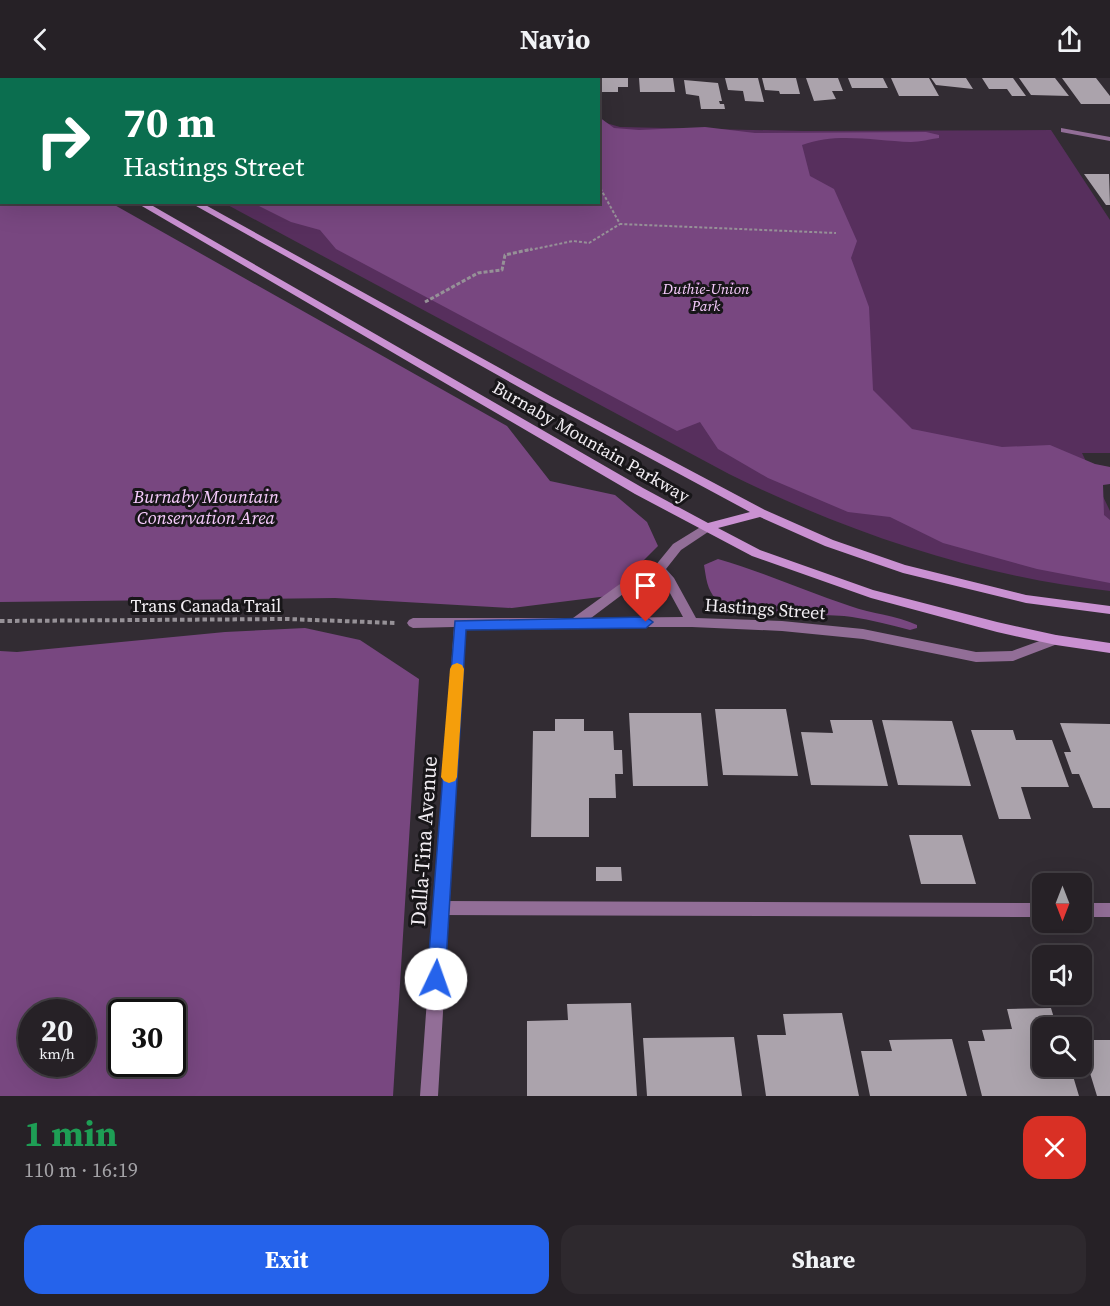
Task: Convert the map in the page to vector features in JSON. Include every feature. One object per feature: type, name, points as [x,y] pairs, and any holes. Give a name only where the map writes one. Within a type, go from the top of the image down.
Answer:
[{"type":"main road","name":"Burnaby Mountain Parkway","points":[[142,204],[639,491],[756,553],[871,594],[1056,640]]},
{"type":"main road","name":"Burnaby Mountain Parkway","points":[[197,204],[546,398],[761,513]]},
{"type":"main road","points":[[707,527],[761,513],[829,543],[913,572],[1026,599],[1110,610]]},
{"type":"main road","name":"Hastings Street","points":[[1056,640],[1110,648]]},
{"type":"street","points":[[1064,130],[1110,139]]},
{"type":"street","points":[[576,622],[639,576],[659,569],[677,547],[707,527]]},
{"type":"street","points":[[659,569],[670,581],[692,622]]},
{"type":"street","name":"Hastings Street","points":[[413,623],[692,622],[782,626],[863,634],[976,657],[1013,656],[1056,640]]},
{"type":"street","name":"Dalla-Tina Avenue","points":[[429,1096],[460,624]]},
{"type":"street","points":[[440,908],[1032,910]]},
{"type":"street","points":[[1092,910],[1110,910]]},
{"type":"path","points":[[600,188],[620,224]]},
{"type":"path","points":[[425,302],[478,273],[502,270],[505,255],[573,241],[589,243],[620,224],[836,233]]},
{"type":"path","name":"Trans Canada Trail","points":[[0,621],[287,619],[413,623]]},
{"type":"green space","name":"Duthie-Union Park","points":[[600,118],[614,128],[639,130],[705,127],[755,133],[926,132],[939,135],[939,138],[914,142],[842,138],[802,145],[810,176],[834,189],[857,241],[851,258],[869,307],[873,390],[912,429],[1002,447],[1050,445],[1095,464],[1110,467],[1110,484],[1103,485],[1104,515],[1110,520],[1110,583],[1037,569],[943,543],[890,517],[848,512],[768,478],[718,449],[700,422],[677,431],[336,249],[320,230],[291,222],[255,204],[600,204]]},
{"type":"green space","name":"Duthie-Union Park","points":[[600,121],[620,127],[804,131],[1051,130],[1110,220],[1110,453],[1082,453],[1110,511],[1110,591],[1011,575],[914,549],[820,515],[729,474],[226,204],[600,204]]},
{"type":"green space","name":"Burnaby Mountain Conservation Area","points":[[0,204],[113,204],[507,426],[550,481],[615,495],[647,522],[658,546],[608,596],[512,608],[335,598],[0,602]]},
{"type":"green space","points":[[718,559],[850,606],[909,622],[917,625],[917,628],[910,630],[852,617],[760,612],[726,605],[713,595],[705,574],[704,565]]},
{"type":"green space","points":[[305,628],[360,640],[419,679],[393,1096],[0,1096],[0,651],[17,652],[225,632]]},
{"type":"building","points":[[600,78],[628,78],[628,87],[618,87],[618,92],[600,92]]},
{"type":"building","points":[[639,78],[673,78],[675,92],[640,92]]},
{"type":"building","points":[[725,78],[758,78],[764,102],[745,101],[743,91],[728,90]]},
{"type":"building","points":[[762,78],[796,78],[800,94],[780,94],[779,91],[765,90]]},
{"type":"building","points":[[806,78],[838,78],[843,91],[832,91],[836,99],[814,101]]},
{"type":"building","points":[[848,78],[883,78],[888,88],[852,88]]},
{"type":"building","points":[[891,78],[929,78],[939,96],[899,96]]},
{"type":"building","points":[[931,78],[966,78],[973,89],[936,85]]},
{"type":"building","points":[[982,78],[1013,78],[1026,96],[1012,96],[1007,89],[989,89]]},
{"type":"building","points":[[1019,78],[1055,78],[1069,96],[1031,95]]},
{"type":"building","points":[[1062,78],[1096,78],[1110,96],[1110,104],[1081,104]]},
{"type":"building","points":[[684,80],[718,83],[722,101],[719,101],[720,104],[724,104],[725,109],[701,109],[699,96],[686,94]]},
{"type":"building","points":[[1084,174],[1109,174],[1110,205],[1106,205]]},
{"type":"building","points":[[715,709],[786,709],[798,776],[723,775]]},
{"type":"building","points":[[629,713],[701,713],[708,786],[633,786]]},
{"type":"building","points":[[555,719],[584,719],[584,731],[613,731],[614,750],[622,750],[623,774],[615,774],[616,798],[589,798],[589,837],[531,837],[533,731],[555,731]]},
{"type":"building","points":[[830,720],[872,720],[888,786],[811,785],[801,732],[833,733]]},
{"type":"building","points":[[882,720],[952,721],[971,786],[898,785]]},
{"type":"building","points":[[1060,723],[1110,724],[1110,808],[1093,808],[1079,774],[1072,774],[1064,752],[1071,752]]},
{"type":"building","points":[[971,730],[1013,730],[1016,740],[1052,740],[1069,787],[1021,787],[1031,819],[999,819]]},
{"type":"building","points":[[909,835],[962,835],[976,884],[921,884]]},
{"type":"building","points":[[596,867],[621,867],[622,881],[596,881]]},
{"type":"building","points":[[631,1003],[637,1096],[527,1096],[527,1021],[568,1020],[567,1004]]},
{"type":"building","points":[[1051,1008],[1054,1017],[1032,1017],[1032,1077],[1073,1077],[1079,1096],[982,1096],[968,1041],[985,1041],[982,1030],[1012,1029],[1007,1009]]},
{"type":"building","points":[[842,1013],[859,1096],[766,1096],[757,1035],[786,1035],[783,1014]]},
{"type":"building","points":[[734,1037],[742,1096],[647,1096],[643,1038]]},
{"type":"building","points":[[952,1039],[967,1096],[870,1096],[861,1051],[892,1051],[889,1040]]},
{"type":"building","points":[[1092,1040],[1110,1040],[1110,1096],[1097,1096],[1091,1077]]},
{"type":"slow traffic","points":[[449,777],[457,669]]},
{"type":"route","points":[[436,979],[460,624],[646,622]]}]
